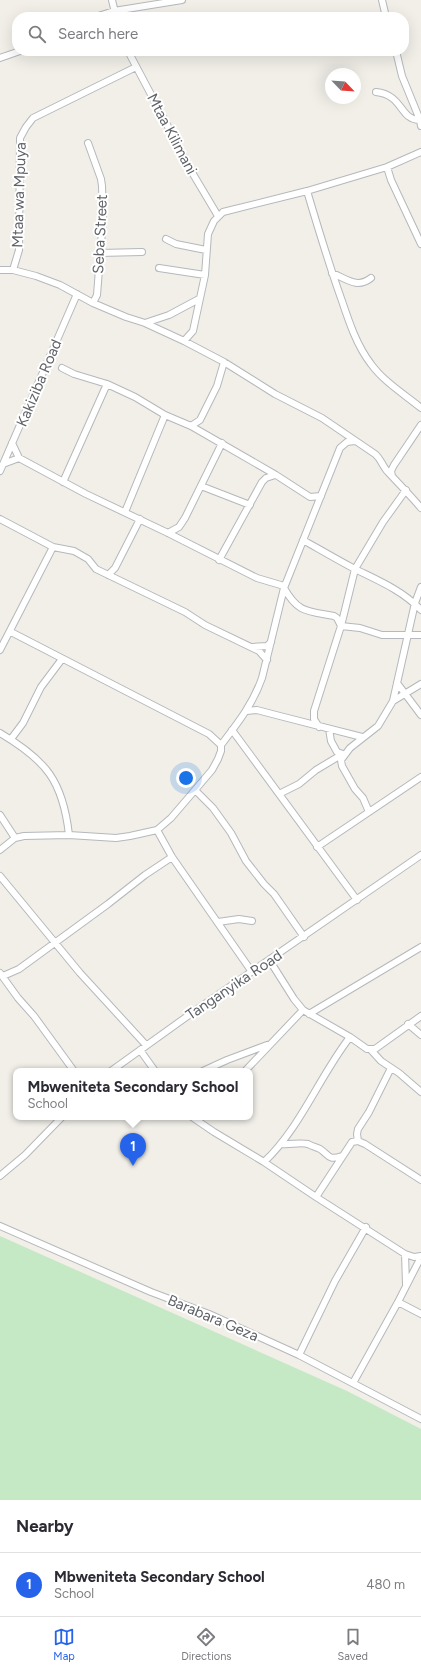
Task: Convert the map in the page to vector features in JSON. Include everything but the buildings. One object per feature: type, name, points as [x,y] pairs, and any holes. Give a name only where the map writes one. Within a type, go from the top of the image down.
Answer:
[{"type":"street","points":[[112,0],[115,12]]},
{"type":"street","points":[[125,12],[182,0]]},
{"type":"street","points":[[382,0],[385,12]]},
{"type":"street","points":[[0,58],[12,54]]},
{"type":"street","name":"Mtaa Kilimani","points":[[130,56],[193,174],[218,216]]},
{"type":"street","points":[[397,56],[402,76],[421,123]]},
{"type":"street","name":"Mtaa wa Mpuya","points":[[14,270],[18,250],[20,138],[26,127],[33,118],[136,67]]},
{"type":"street","points":[[376,92],[385,93],[392,97],[407,116],[421,123]]},
{"type":"street","name":"Seba Street","points":[[88,143],[101,179],[103,218],[99,253],[97,295],[93,303]]},
{"type":"street","points":[[184,341],[193,331],[205,275],[208,234],[214,221],[223,212],[232,208],[307,191],[387,167],[421,152]]},
{"type":"street","points":[[387,167],[391,180],[421,244]]},
{"type":"street","points":[[307,191],[332,273],[351,326],[364,355],[372,366],[395,389],[421,408]]},
{"type":"street","points":[[166,239],[176,244],[206,250]]},
{"type":"street","points":[[99,253],[142,252]]},
{"type":"street","points":[[159,268],[205,275]]},
{"type":"street","points":[[0,270],[14,270],[36,276],[77,294],[93,303],[126,317],[145,323],[224,362],[275,394],[339,428],[355,442],[375,454],[387,471],[421,508]]},
{"type":"street","points":[[332,273],[359,284],[365,283],[371,278]]},
{"type":"street","name":"Kakiziba Road","points":[[0,471],[77,294]]},
{"type":"street","points":[[145,323],[169,315],[199,299]]},
{"type":"street","points":[[191,426],[200,420],[217,386],[224,362]]},
{"type":"street","points":[[62,368],[74,374],[107,384],[135,397],[165,415],[191,426],[276,475],[310,497],[317,507]]},
{"type":"street","points":[[63,482],[107,384]]},
{"type":"street","points":[[125,512],[165,415]]},
{"type":"street","points":[[392,476],[394,465],[421,425]]},
{"type":"street","points":[[0,850],[15,838],[24,836],[68,835],[116,838],[130,836],[158,830],[171,818],[212,770],[221,751],[221,745],[247,710],[258,692],[284,587],[302,540],[317,507],[340,448],[347,442],[355,442]]},
{"type":"street","points":[[168,533],[179,527],[222,443]]},
{"type":"street","points":[[12,444],[20,458],[63,482],[140,519],[219,560],[257,578],[284,587],[290,600],[300,608],[307,611],[334,616],[337,618],[341,626]]},
{"type":"street","points":[[3,464],[20,458]]},
{"type":"street","points":[[383,465],[394,465]]},
{"type":"street","points":[[219,560],[266,478],[276,475]]},
{"type":"street","points":[[201,486],[250,505]]},
{"type":"street","points":[[319,727],[314,719],[314,711],[341,626],[355,569],[383,522],[406,490]]},
{"type":"street","points":[[310,497],[321,496]]},
{"type":"street","points":[[0,519],[53,547],[74,551],[88,559],[96,569],[185,612],[205,625],[252,647],[267,660]]},
{"type":"street","points":[[108,575],[115,568],[140,519]]},
{"type":"street","points":[[302,540],[386,584],[415,603],[421,610]]},
{"type":"street","points":[[0,650],[11,632],[53,547]]},
{"type":"street","points":[[279,794],[298,784],[316,770],[343,754],[362,737],[372,732],[378,726],[393,702],[415,603],[421,587]]},
{"type":"street","points":[[341,626],[360,628],[382,635],[394,634],[421,636]]},
{"type":"street","points":[[11,632],[210,734],[221,745]]},
{"type":"street","points":[[252,647],[267,646],[271,642]]},
{"type":"street","points":[[10,739],[23,723],[41,687],[62,659]]},
{"type":"street","points":[[397,683],[421,714]]},
{"type":"street","points":[[393,702],[421,684]]},
{"type":"street","points":[[247,710],[257,710],[362,737]]},
{"type":"street","points":[[300,722],[314,711]]},
{"type":"street","points":[[329,729],[331,741],[337,752],[343,754]]},
{"type":"street","points":[[232,730],[357,900]]},
{"type":"street","points":[[0,733],[33,756],[50,774],[56,784],[64,806],[68,835]]},
{"type":"street","points":[[343,754],[342,766],[351,783],[363,798],[369,812]]},
{"type":"street","points":[[317,847],[421,778]]},
{"type":"street","points":[[195,790],[213,808],[231,832],[246,861],[274,894],[304,937]]},
{"type":"street","points":[[0,815],[15,838]]},
{"type":"street","points":[[158,830],[172,857],[252,972]]},
{"type":"street","name":"Tanganyika Road","points":[[115,1068],[146,1045],[270,961],[421,855]]},
{"type":"street","points":[[72,1068],[1,974],[19,969],[56,943],[142,877],[172,857]]},
{"type":"street","points":[[0,876],[80,973],[146,1045]]},
{"type":"street","points":[[218,922],[239,919],[252,921]]},
{"type":"street","points":[[309,1014],[421,946]]},
{"type":"street","points":[[270,961],[294,1000],[303,1010],[350,1036],[371,1050],[378,1058],[421,1092]]},
{"type":"street","points":[[248,1068],[303,1010]]},
{"type":"street","points":[[371,1050],[421,1016]]},
{"type":"street","points":[[408,1024],[421,1035]]},
{"type":"street","points":[[264,1162],[282,1144],[299,1119],[335,1056],[350,1036]]},
{"type":"street","points":[[210,1068],[270,1044]]},
{"type":"street","points":[[140,1050],[153,1068]]},
{"type":"street","points":[[358,1141],[358,1129],[369,1112],[391,1068]]},
{"type":"street","points":[[0,1176],[37,1144],[59,1120]]},
{"type":"street","points":[[200,1120],[237,1147],[264,1162],[316,1197],[366,1227],[405,1254],[421,1256],[398,1302],[353,1383]]},
{"type":"street","points":[[316,1197],[352,1142],[358,1141],[421,1180]]},
{"type":"street","points":[[282,1144],[306,1144],[319,1149],[325,1155],[330,1157],[335,1158],[342,1156]]},
{"type":"street","name":"Barabara Geza","points":[[0,1226],[151,1292],[209,1314],[299,1355],[421,1419]]},
{"type":"street","points":[[299,1355],[335,1280],[366,1227]]},
{"type":"street","points":[[405,1254],[405,1288]]},
{"type":"street","points":[[398,1302],[421,1314]]},
{"type":"green space","points":[[0,1236],[347,1391],[421,1429],[421,1500],[0,1500]]},
{"type":"place","name":"Mbweniteta Secondary School","points":[[133,1166]]}]
